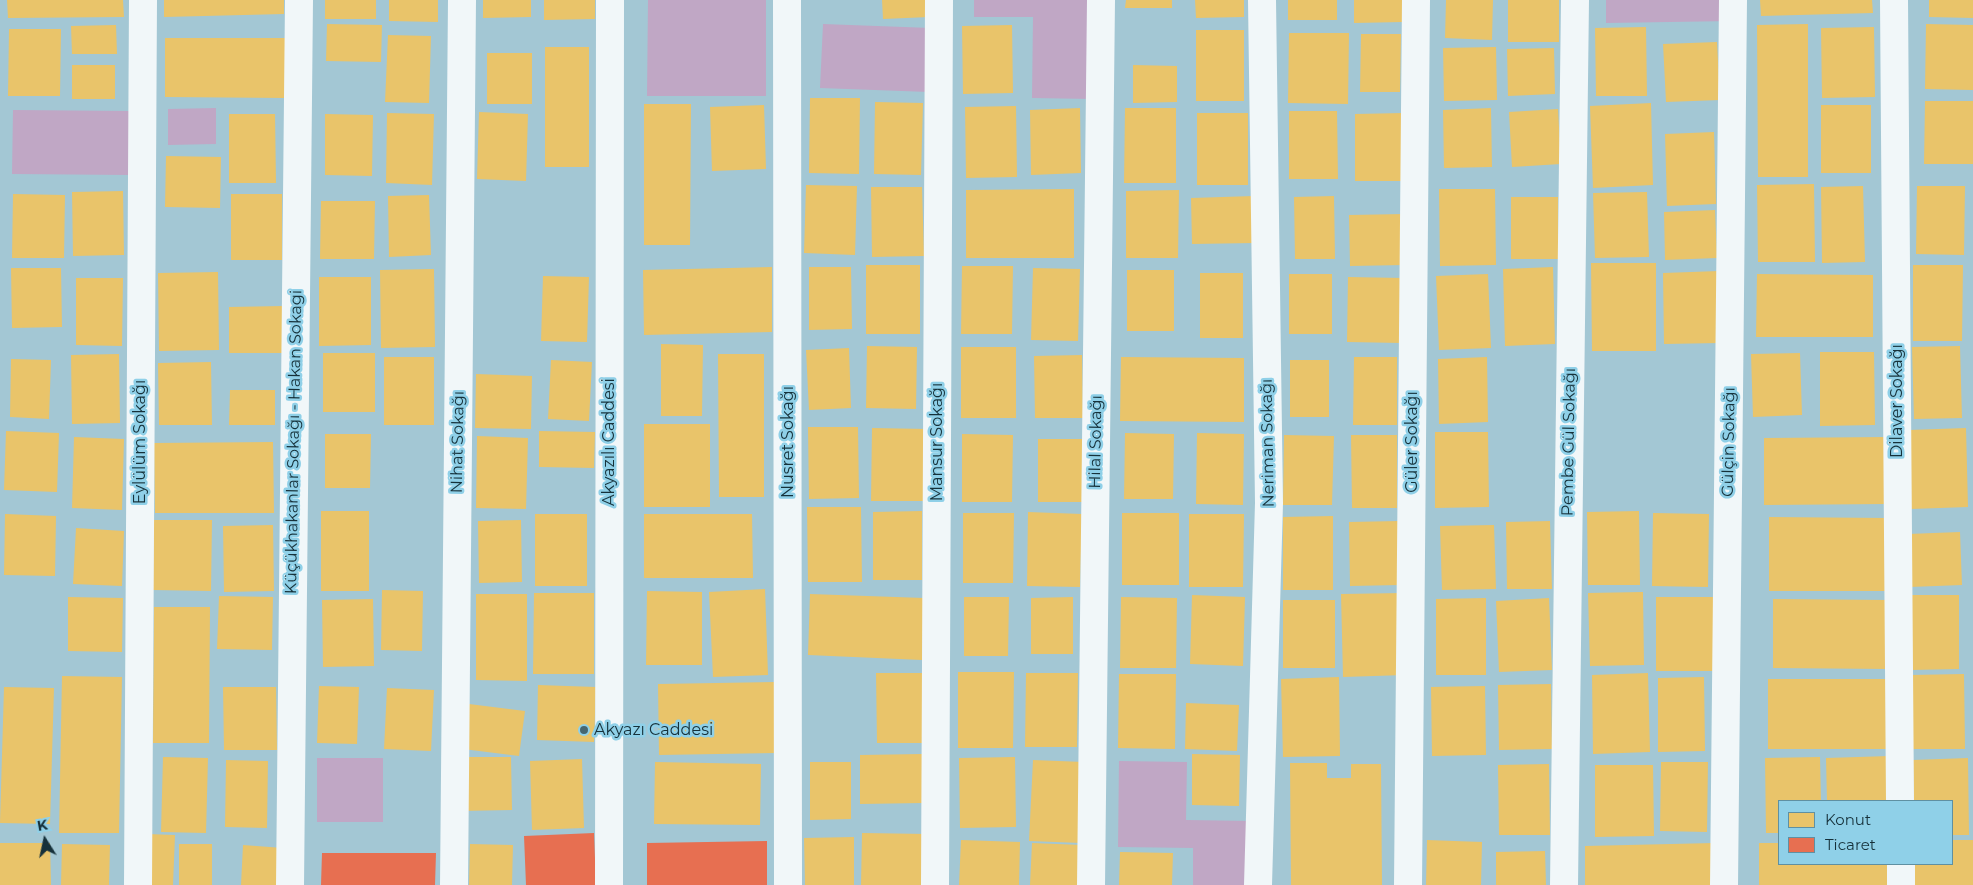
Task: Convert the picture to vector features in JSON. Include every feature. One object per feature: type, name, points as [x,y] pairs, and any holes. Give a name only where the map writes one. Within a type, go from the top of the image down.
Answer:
[{"type":"street","name":"Eylülüm Sokağı","points":[[138,885],[143,0]]},
{"type":"street","name":"Küçükhakanlar Sokağı - Hakan Sokagi","points":[[290,885],[299,0]]},
{"type":"street","name":"Nihat Sokağı","points":[[454,885],[462,0]]},
{"type":"street","name":"Akyazılı Caddesi","points":[[608,885],[610,0]]},
{"type":"street","name":"Nusret Sokağı","points":[[788,0],[788,885]]},
{"type":"street","name":"Mansur Sokağı","points":[[935,885],[939,0]]},
{"type":"street","name":"Hilal Sokağı","points":[[1091,885],[1101,0]]},
{"type":"street","name":"Neriman Sokağı","points":[[1258,885],[1269,503],[1262,0]]},
{"type":"street","name":"Güler Sokağı","points":[[1408,885],[1416,0]]},
{"type":"street","name":"Pembe Gül Sokağı","points":[[1564,885],[1575,0]]},
{"type":"street","name":"Gülçin Sokağı","points":[[1724,885],[1733,0]]},
{"type":"street","name":"Dilaver Sokağı","points":[[1894,0],[1900,800]]},
{"type":"street","points":[[1901,865],[1901,885]]},
{"type":"shaded area","points":[[648,0],[766,0],[766,96],[647,96]]},
{"type":"shaded area","points":[[974,0],[1093,0],[1092,99],[1032,98],[1033,17],[974,17]]},
{"type":"shaded area","points":[[1606,0],[1733,0],[1733,21],[1606,23]]},
{"type":"shaded area","points":[[823,24],[931,28],[929,92],[820,88]]},
{"type":"shaded area","points":[[216,108],[216,144],[168,145],[168,109]]},
{"type":"shaded area","points":[[13,110],[131,111],[130,175],[12,174]]},
{"type":"shaded area","points":[[317,758],[383,758],[383,822],[317,822]]},
{"type":"shaded area","points":[[1119,761],[1187,762],[1186,820],[1253,821],[1252,885],[1193,885],[1193,848],[1118,847]]},
{"type":"building: Konut","points":[[7,0],[123,0],[124,17],[8,18]]},
{"type":"building: Konut","points":[[164,0],[284,0],[284,14],[164,17]]},
{"type":"building: Konut","points":[[325,0],[376,0],[376,19],[325,19]]},
{"type":"building: Konut","points":[[389,0],[438,0],[438,22],[389,21]]},
{"type":"building: Konut","points":[[483,0],[531,0],[531,17],[483,18]]},
{"type":"building: Konut","points":[[544,0],[595,0],[595,19],[544,20]]},
{"type":"building: Konut","points":[[882,0],[928,0],[929,17],[883,19]]},
{"type":"building: Konut","points":[[1126,0],[1172,0],[1172,8],[1125,8]]},
{"type":"building: Konut","points":[[1195,0],[1244,0],[1244,17],[1196,18]]},
{"type":"building: Konut","points":[[1288,0],[1337,0],[1337,20],[1288,20]]},
{"type":"building: Konut","points":[[1354,0],[1402,0],[1403,22],[1354,23]]},
{"type":"building: Konut","points":[[1446,0],[1493,0],[1492,40],[1445,38]]},
{"type":"building: Konut","points":[[1508,0],[1559,0],[1559,42],[1508,42]]},
{"type":"building: Konut","points":[[1760,0],[1872,0],[1873,13],[1761,16]]},
{"type":"building: Konut","points":[[1929,0],[1973,0],[1973,18],[1929,17]]},
{"type":"building: Konut","points":[[327,24],[382,25],[381,62],[326,61]]},
{"type":"building: Konut","points":[[1808,24],[1808,177],[1758,177],[1757,25]]},
{"type":"building: Konut","points":[[1926,24],[1973,25],[1973,90],[1925,89]]},
{"type":"building: Konut","points":[[116,25],[117,54],[72,54],[71,26]]},
{"type":"building: Konut","points":[[1012,25],[1013,93],[963,94],[962,26]]},
{"type":"building: Konut","points":[[1646,27],[1647,96],[1596,96],[1595,28]]},
{"type":"building: Konut","points":[[1874,27],[1875,97],[1822,98],[1821,28]]},
{"type":"building: Konut","points":[[9,29],[61,29],[60,96],[8,96]]},
{"type":"building: Konut","points":[[1196,30],[1244,30],[1244,101],[1196,101]]},
{"type":"building: Konut","points":[[1289,33],[1349,33],[1348,104],[1288,103]]},
{"type":"building: Konut","points":[[1361,34],[1401,34],[1400,92],[1360,92]]},
{"type":"building: Konut","points":[[388,35],[431,36],[429,103],[385,102]]},
{"type":"building: Konut","points":[[165,38],[286,38],[286,98],[165,97]]},
{"type":"building: Konut","points":[[1717,42],[1720,100],[1666,102],[1663,44]]},
{"type":"building: Konut","points":[[545,47],[589,47],[589,167],[545,167]]},
{"type":"building: Konut","points":[[1496,47],[1497,100],[1444,101],[1443,48]]},
{"type":"building: Konut","points":[[1554,48],[1555,94],[1508,96],[1507,49]]},
{"type":"building: Konut","points":[[487,53],[532,53],[532,104],[487,104]]},
{"type":"building: Konut","points":[[72,65],[115,65],[115,99],[72,99]]},
{"type":"building: Konut","points":[[1133,65],[1177,66],[1177,102],[1133,103]]},
{"type":"building: Konut","points":[[810,98],[860,98],[859,174],[809,173]]},
{"type":"building: Konut","points":[[1925,101],[1973,101],[1973,164],[1924,164]]},
{"type":"building: Konut","points":[[875,102],[923,103],[921,175],[874,174]]},
{"type":"building: Konut","points":[[1651,103],[1653,185],[1593,188],[1590,106]]},
{"type":"building: Konut","points":[[644,104],[691,104],[690,245],[644,245]]},
{"type":"building: Konut","points":[[764,105],[766,169],[712,171],[710,107]]},
{"type":"building: Konut","points":[[1821,105],[1871,105],[1871,173],[1821,173]]},
{"type":"building: Konut","points":[[1016,106],[1017,177],[966,178],[965,107]]},
{"type":"building: Konut","points":[[1080,108],[1081,173],[1031,175],[1030,110]]},
{"type":"building: Konut","points":[[1125,108],[1176,108],[1176,183],[1124,183]]},
{"type":"building: Konut","points":[[1491,108],[1492,167],[1444,168],[1443,110]]},
{"type":"building: Konut","points":[[1558,109],[1561,164],[1512,167],[1509,112]]},
{"type":"building: Konut","points":[[1289,111],[1337,111],[1338,179],[1289,179]]},
{"type":"building: Konut","points":[[479,112],[528,114],[526,181],[477,179]]},
{"type":"building: Konut","points":[[387,113],[434,114],[432,185],[386,183]]},
{"type":"building: Konut","points":[[1197,113],[1248,113],[1248,185],[1197,185]]},
{"type":"building: Konut","points":[[1404,113],[1404,181],[1355,181],[1355,114]]},
{"type":"building: Konut","points":[[229,114],[275,114],[276,183],[229,183]]},
{"type":"building: Konut","points":[[325,114],[373,115],[372,176],[325,175]]},
{"type":"building: Konut","points":[[1714,132],[1716,204],[1667,206],[1665,134]]},
{"type":"building: Konut","points":[[166,156],[221,157],[220,208],[165,207]]},
{"type":"building: Konut","points":[[1814,184],[1815,262],[1758,262],[1757,185]]},
{"type":"building: Konut","points":[[806,185],[857,186],[855,255],[804,253]]},
{"type":"building: Konut","points":[[1863,186],[1865,262],[1822,263],[1821,187]]},
{"type":"building: Konut","points":[[1917,186],[1965,186],[1964,255],[1916,254]]},
{"type":"building: Konut","points":[[871,187],[922,187],[924,256],[872,257]]},
{"type":"building: Konut","points":[[1074,189],[1074,258],[966,258],[966,190]]},
{"type":"building: Konut","points":[[1439,189],[1495,189],[1496,265],[1440,266]]},
{"type":"building: Konut","points":[[1179,190],[1178,258],[1126,258],[1126,191]]},
{"type":"building: Konut","points":[[123,191],[124,255],[73,256],[72,192]]},
{"type":"building: Konut","points":[[1647,192],[1649,257],[1595,258],[1593,193]]},
{"type":"building: Konut","points":[[13,194],[65,195],[64,258],[12,258]]},
{"type":"building: Konut","points":[[231,194],[282,194],[282,260],[231,260]]},
{"type":"building: Konut","points":[[429,195],[431,255],[389,257],[388,196]]},
{"type":"building: Konut","points":[[1254,196],[1255,243],[1192,244],[1191,198]]},
{"type":"building: Konut","points":[[1334,196],[1335,259],[1295,259],[1294,197]]},
{"type":"building: Konut","points":[[1511,197],[1558,197],[1558,259],[1511,259]]},
{"type":"building: Konut","points":[[321,201],[375,201],[374,259],[320,259]]},
{"type":"building: Konut","points":[[1715,210],[1717,258],[1665,260],[1664,212]]},
{"type":"building: Konut","points":[[1405,214],[1405,265],[1350,266],[1349,215]]},
{"type":"building: Konut","points":[[1591,263],[1656,263],[1656,351],[1592,351]]},
{"type":"building: Konut","points":[[866,265],[920,265],[920,334],[866,334]]},
{"type":"building: Konut","points":[[1913,265],[1963,265],[1962,341],[1913,341]]},
{"type":"building: Konut","points":[[962,266],[1013,266],[1012,334],[961,334]]},
{"type":"building: Konut","points":[[772,267],[772,332],[644,335],[643,270]]},
{"type":"building: Konut","points":[[809,267],[851,267],[852,329],[809,330]]},
{"type":"building: Konut","points":[[1553,267],[1555,344],[1505,346],[1503,269]]},
{"type":"building: Konut","points":[[11,268],[61,268],[62,327],[12,328]]},
{"type":"building: Konut","points":[[1033,268],[1080,269],[1078,341],[1031,340]]},
{"type":"building: Konut","points":[[434,269],[435,347],[381,348],[380,270]]},
{"type":"building: Konut","points":[[1127,270],[1174,270],[1174,331],[1127,331]]},
{"type":"building: Konut","points":[[1719,271],[1720,343],[1664,344],[1663,273]]},
{"type":"building: Konut","points":[[218,272],[219,350],[159,351],[158,273]]},
{"type":"building: Konut","points":[[1200,273],[1243,273],[1243,338],[1200,338]]},
{"type":"building: Konut","points":[[1289,274],[1332,274],[1332,334],[1289,334]]},
{"type":"building: Konut","points":[[1488,274],[1491,348],[1439,350],[1436,276]]},
{"type":"building: Konut","points":[[1757,274],[1873,275],[1873,337],[1756,337]]},
{"type":"building: Konut","points":[[543,276],[589,277],[587,342],[541,341]]},
{"type":"building: Konut","points":[[319,277],[371,277],[371,345],[319,346]]},
{"type":"building: Konut","points":[[1348,277],[1403,278],[1402,343],[1347,342]]},
{"type":"building: Konut","points":[[76,278],[123,278],[122,346],[76,345]]},
{"type":"building: Konut","points":[[283,306],[283,353],[229,353],[229,307]]},
{"type":"building: Konut","points":[[661,344],[703,345],[702,416],[661,416]]},
{"type":"building: Konut","points":[[867,346],[917,347],[916,409],[866,408]]},
{"type":"building: Konut","points":[[1960,346],[1962,418],[1914,419],[1912,347]]},
{"type":"building: Konut","points":[[961,347],[1016,347],[1016,418],[961,418]]},
{"type":"building: Konut","points":[[849,348],[851,408],[809,410],[806,350]]},
{"type":"building: Konut","points":[[1820,352],[1874,352],[1875,425],[1820,426]]},
{"type":"building: Konut","points":[[323,353],[375,353],[375,412],[323,412]]},
{"type":"building: Konut","points":[[1800,353],[1802,415],[1753,417],[1751,354]]},
{"type":"building: Konut","points":[[119,354],[120,423],[72,424],[71,355]]},
{"type":"building: Konut","points":[[718,354],[764,354],[764,497],[719,497]]},
{"type":"building: Konut","points":[[1082,355],[1083,418],[1035,418],[1034,356]]},
{"type":"building: Konut","points":[[384,357],[434,357],[434,425],[384,425]]},
{"type":"building: Konut","points":[[1121,357],[1244,358],[1244,422],[1120,421]]},
{"type":"building: Konut","points":[[1354,357],[1397,357],[1397,425],[1353,425]]},
{"type":"building: Konut","points":[[1487,357],[1488,422],[1439,424],[1438,359]]},
{"type":"building: Konut","points":[[11,359],[51,360],[49,419],[10,417]]},
{"type":"building: Konut","points":[[551,360],[592,362],[589,421],[548,419]]},
{"type":"building: Konut","points":[[1290,360],[1329,360],[1329,417],[1290,417]]},
{"type":"building: Konut","points":[[211,362],[212,425],[159,425],[158,363]]},
{"type":"building: Konut","points":[[476,374],[532,376],[531,429],[475,428]]},
{"type":"building: Konut","points":[[230,390],[275,390],[275,425],[229,425]]},
{"type":"building: Konut","points":[[644,424],[710,424],[710,507],[644,507]]},
{"type":"building: Konut","points":[[808,427],[858,427],[859,498],[809,499]]},
{"type":"building: Konut","points":[[872,428],[928,429],[927,501],[871,501]]},
{"type":"building: Konut","points":[[1966,428],[1968,507],[1911,509],[1909,430]]},
{"type":"building: Konut","points":[[6,431],[59,433],[57,492],[4,490]]},
{"type":"building: Konut","points":[[539,431],[595,432],[594,468],[539,467]]},
{"type":"building: Konut","points":[[1435,432],[1488,432],[1489,507],[1435,508]]},
{"type":"building: Konut","points":[[1125,433],[1174,434],[1173,499],[1124,499]]},
{"type":"building: Konut","points":[[1197,433],[1244,434],[1243,505],[1196,504]]},
{"type":"building: Konut","points":[[325,434],[371,434],[370,488],[325,488]]},
{"type":"building: Konut","points":[[962,434],[1013,435],[1012,502],[962,502]]},
{"type":"building: Konut","points":[[1284,435],[1334,436],[1332,505],[1283,505]]},
{"type":"building: Konut","points":[[1351,435],[1397,435],[1397,508],[1352,508]]},
{"type":"building: Konut","points":[[477,436],[528,438],[526,509],[476,508]]},
{"type":"building: Konut","points":[[74,437],[124,439],[122,510],[72,508]]},
{"type":"building: Konut","points":[[1888,437],[1888,504],[1764,505],[1764,438]]},
{"type":"building: Konut","points":[[1038,439],[1083,439],[1084,502],[1038,502]]},
{"type":"building: Konut","points":[[273,442],[274,513],[155,513],[154,443]]},
{"type":"building: Konut","points":[[807,507],[861,507],[862,582],[808,582]]},
{"type":"building: Konut","points":[[321,511],[369,511],[369,591],[321,591]]},
{"type":"building: Konut","points":[[922,511],[922,580],[873,580],[873,512]]},
{"type":"building: Konut","points":[[1639,511],[1640,585],[1588,585],[1587,512]]},
{"type":"building: Konut","points":[[1028,512],[1082,514],[1080,587],[1027,586]]},
{"type":"building: Konut","points":[[963,513],[1014,513],[1013,583],[963,583]]},
{"type":"building: Konut","points":[[1122,513],[1179,513],[1179,585],[1122,585]]},
{"type":"building: Konut","points":[[1653,513],[1709,514],[1708,587],[1652,586]]},
{"type":"building: Konut","points":[[5,514],[56,516],[55,576],[4,575]]},
{"type":"building: Konut","points":[[535,514],[587,514],[587,586],[535,586]]},
{"type":"building: Konut","points":[[644,514],[752,514],[753,578],[644,578]]},
{"type":"building: Konut","points":[[1189,514],[1244,514],[1243,587],[1189,587]]},
{"type":"building: Konut","points":[[1333,516],[1333,590],[1283,590],[1283,517]]},
{"type":"building: Konut","points":[[1769,517],[1889,518],[1889,591],[1769,591]]},
{"type":"building: Konut","points":[[154,520],[212,520],[211,591],[153,590]]},
{"type":"building: Konut","points":[[521,520],[522,582],[479,583],[478,521]]},
{"type":"building: Konut","points":[[1399,521],[1400,585],[1350,586],[1349,522]]},
{"type":"building: Konut","points":[[1550,521],[1552,589],[1507,589],[1506,522]]},
{"type":"building: Konut","points":[[273,525],[274,591],[224,592],[223,526]]},
{"type":"building: Konut","points":[[1494,525],[1496,589],[1442,590],[1440,526]]},
{"type":"building: Konut","points":[[76,528],[124,531],[122,586],[73,584]]},
{"type":"building: Konut","points":[[1960,532],[1962,585],[1910,587],[1908,534]]},
{"type":"building: Konut","points":[[765,589],[768,675],[713,677],[709,592]]},
{"type":"building: Konut","points":[[382,590],[423,591],[422,651],[381,650]]},
{"type":"building: Konut","points":[[647,591],[702,592],[702,665],[646,665]]},
{"type":"building: Konut","points":[[1643,592],[1644,665],[1590,666],[1588,593]]},
{"type":"building: Konut","points":[[534,593],[594,593],[594,674],[533,674]]},
{"type":"building: Konut","points":[[1403,593],[1405,675],[1343,677],[1341,594]]},
{"type":"building: Konut","points":[[476,594],[527,594],[527,681],[476,680]]},
{"type":"building: Konut","points":[[810,594],[924,598],[922,660],[808,655]]},
{"type":"building: Konut","points":[[1192,595],[1245,597],[1243,666],[1190,664]]},
{"type":"building: Konut","points":[[1910,595],[1959,595],[1959,669],[1911,670]]},
{"type":"building: Konut","points":[[219,596],[273,597],[272,650],[217,649]]},
{"type":"building: Konut","points":[[68,597],[123,598],[122,652],[68,651]]},
{"type":"building: Konut","points":[[964,597],[1009,597],[1008,656],[964,656]]},
{"type":"building: Konut","points":[[1073,597],[1073,654],[1031,654],[1031,598]]},
{"type":"building: Konut","points":[[1121,597],[1177,598],[1176,668],[1120,668]]},
{"type":"building: Konut","points":[[1656,597],[1713,597],[1713,671],[1656,671]]},
{"type":"building: Konut","points":[[1486,598],[1486,675],[1436,675],[1436,599]]},
{"type":"building: Konut","points":[[1549,598],[1552,670],[1499,672],[1496,601]]},
{"type":"building: Konut","points":[[373,599],[374,666],[323,667],[322,600]]},
{"type":"building: Konut","points":[[1773,599],[1889,600],[1889,669],[1773,668]]},
{"type":"building: Konut","points":[[1283,600],[1335,600],[1335,668],[1283,668]]},
{"type":"building: Konut","points":[[154,607],[210,607],[209,743],[153,743]]},
{"type":"building: Konut","points":[[958,672],[1014,672],[1013,748],[958,748]]},
{"type":"building: Konut","points":[[876,673],[924,673],[925,743],[877,743]]},
{"type":"building: Konut","points":[[1026,673],[1078,673],[1077,747],[1025,747]]},
{"type":"building: Konut","points":[[1648,673],[1650,752],[1593,754],[1592,675]]},
{"type":"building: Konut","points":[[1119,674],[1176,674],[1175,749],[1118,748]]},
{"type":"building: Konut","points":[[1964,674],[1965,749],[1911,749],[1910,675]]},
{"type":"building: Konut","points":[[62,676],[122,677],[119,833],[59,833]]},
{"type":"building: Konut","points":[[1339,677],[1340,756],[1283,757],[1281,679]]},
{"type":"building: Konut","points":[[1704,677],[1705,751],[1658,752],[1658,678]]},
{"type":"building: Konut","points":[[1768,679],[1892,679],[1892,749],[1768,749]]},
{"type":"building: Konut","points":[[775,682],[776,753],[659,755],[658,684]]},
{"type":"building: Konut","points":[[1551,684],[1552,749],[1499,750],[1498,685]]},
{"type":"building: Konut","points":[[538,685],[596,687],[594,742],[537,740]]},
{"type":"building: Konut","points":[[319,686],[359,687],[357,744],[317,743]]},
{"type":"building: Konut","points":[[1485,686],[1486,755],[1432,756],[1431,687]]},
{"type":"building: Konut","points":[[4,687],[54,688],[50,824],[0,823]]},
{"type":"building: Konut","points":[[223,687],[276,687],[277,750],[224,750]]},
{"type":"building: Konut","points":[[387,688],[434,690],[431,751],[384,749]]},
{"type":"building: Konut","points":[[1186,703],[1239,705],[1237,751],[1185,749]]},
{"type":"building: Konut","points":[[469,704],[525,711],[519,756],[463,749]]},
{"type":"building: Konut","points":[[922,754],[923,803],[860,804],[860,755]]},
{"type":"building: Konut","points":[[1192,754],[1240,755],[1239,806],[1192,805]]},
{"type":"building: Konut","points":[[1890,756],[1891,800],[1827,800],[1826,758]]},
{"type":"building: Konut","points":[[163,757],[208,758],[206,833],[161,832]]},
{"type":"building: Konut","points":[[459,757],[511,757],[512,810],[459,811]]},
{"type":"building: Konut","points":[[1015,757],[1016,827],[960,828],[959,758]]},
{"type":"building: Konut","points":[[1820,757],[1821,800],[1778,800],[1778,833],[1766,833],[1765,758]]},
{"type":"building: Konut","points":[[1968,758],[1969,835],[1953,835],[1953,800],[1914,800],[1913,760]]},
{"type":"building: Konut","points":[[582,759],[584,828],[532,830],[530,761]]},
{"type":"building: Konut","points":[[226,760],[268,761],[267,828],[225,827]]},
{"type":"building: Konut","points":[[1033,760],[1084,762],[1081,843],[1029,841]]},
{"type":"building: Konut","points":[[655,762],[761,764],[760,825],[654,824]]},
{"type":"building: Konut","points":[[810,762],[851,762],[851,819],[810,820]]},
{"type":"building: Konut","points":[[1661,762],[1708,762],[1707,832],[1660,831]]},
{"type":"building: Konut","points":[[1290,763],[1327,763],[1327,778],[1351,778],[1351,764],[1381,764],[1382,885],[1291,885]]},
{"type":"building: Konut","points":[[1549,764],[1550,835],[1499,835],[1498,765]]},
{"type":"building: Konut","points":[[1595,765],[1653,765],[1654,836],[1595,837]]},
{"type":"building: Konut","points":[[862,833],[928,834],[926,885],[861,885]]},
{"type":"building: Konut","points":[[147,834],[175,835],[173,885],[145,885]]},
{"type":"building: Konut","points":[[854,837],[854,885],[805,885],[804,838]]},
{"type":"building: Konut","points":[[961,840],[1020,842],[1019,885],[959,885]]},
{"type":"building: Konut","points":[[1427,840],[1482,842],[1481,885],[1426,885]]},
{"type":"building: Konut","points":[[1953,840],[1973,840],[1973,885],[1915,885],[1915,865],[1953,865]]},
{"type":"building: Konut","points":[[0,843],[50,843],[51,885],[0,885]]},
{"type":"building: Konut","points":[[1032,843],[1082,845],[1081,885],[1030,885]]},
{"type":"building: Konut","points":[[1714,843],[1715,885],[1585,885],[1585,846]]},
{"type":"building: Konut","points":[[1759,843],[1778,843],[1778,865],[1893,865],[1892,885],[1759,885]]},
{"type":"building: Konut","points":[[62,844],[110,845],[109,885],[61,885]]},
{"type":"building: Konut","points":[[179,844],[212,844],[212,885],[179,885]]},
{"type":"building: Konut","points":[[470,844],[513,845],[512,885],[469,885]]},
{"type":"building: Konut","points":[[243,845],[283,848],[281,885],[241,885]]},
{"type":"building: Konut","points":[[1545,851],[1546,885],[1496,885],[1496,852]]},
{"type":"building: Konut","points":[[1120,852],[1173,853],[1172,885],[1119,885]]},
{"type":"building: Ticaret","points":[[594,833],[596,885],[526,885],[524,836]]},
{"type":"building: Ticaret","points":[[767,841],[767,885],[647,885],[647,843]]},
{"type":"building: Ticaret","points":[[322,853],[436,853],[435,885],[321,885]]},
{"type":"place","name":"Akyazı Caddesi","points":[[584,730]]}]
